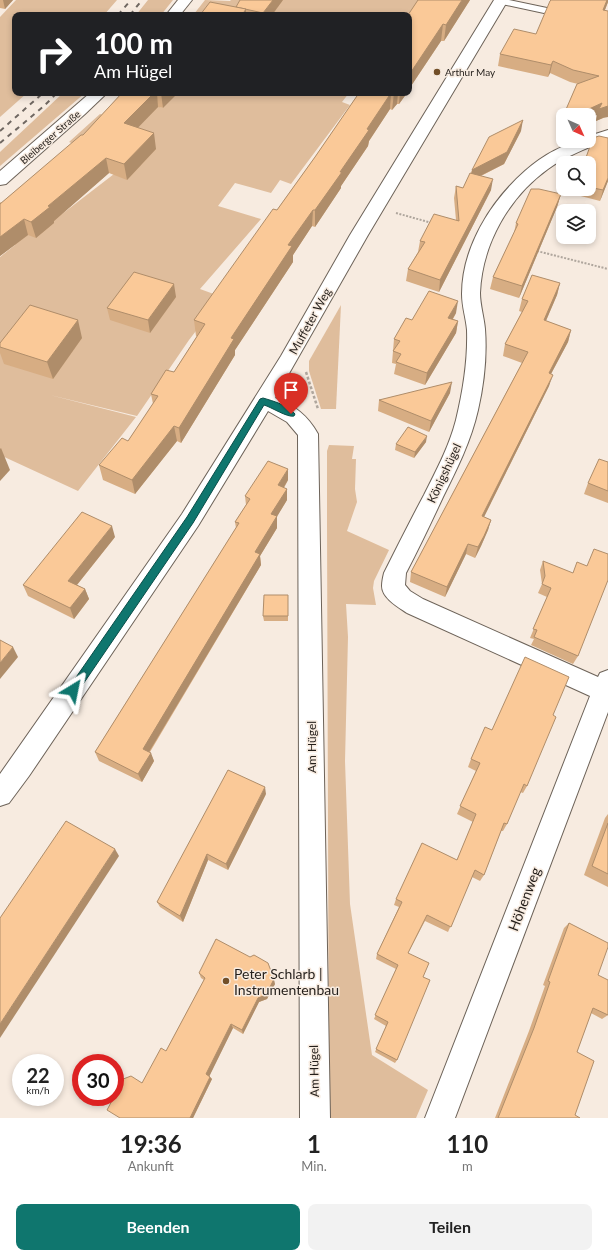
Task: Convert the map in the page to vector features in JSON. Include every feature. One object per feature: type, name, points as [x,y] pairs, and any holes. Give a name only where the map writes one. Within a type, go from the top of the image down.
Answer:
[{"type":"street","points":[[175,12],[185,0]]},
{"type":"street","name":"Muffeter Weg","points":[[0,794],[20,768],[190,520],[288,361],[363,228],[501,0]]},
{"type":"street","name":"Bleiberger Straße","points":[[0,180],[97,96]]},
{"type":"street","name":"Königshügel","points":[[606,686],[415,606],[402,598],[393,587],[395,573],[455,455],[465,421],[471,397],[476,343],[476,324],[471,294],[476,262],[484,237],[499,209],[535,171],[579,146],[608,135]]},
{"type":"street","name":"Am Hügel","points":[[263,401],[283,408],[299,420],[308,434],[315,1118]]},
{"type":"street","name":"Höhenweg","points":[[440,1118],[606,686]]},
{"type":"lane","points":[[501,0],[544,10]]},
{"type":"path","points":[[398,213],[436,224]]},
{"type":"path","points":[[536,250],[608,269]]},
{"type":"shaded area","points":[[16,0],[117,0],[107,12],[12,12],[12,96],[24,96],[0,117],[0,17]]},
{"type":"shaded area","points":[[148,0],[173,0],[163,12],[138,12]]},
{"type":"shaded area","points":[[205,0],[420,0],[410,12],[196,12]]},
{"type":"shaded area","points":[[60,96],[82,96],[0,166],[0,152]]},
{"type":"shaded area","points":[[175,96],[347,96],[342,102],[350,105],[291,184],[280,180],[271,193],[235,183],[218,206],[261,219],[200,289],[222,297],[189,340],[137,416],[50,395],[136,417],[78,491],[0,455],[0,257],[15,245],[0,227],[0,202],[39,216],[62,214],[114,174],[81,147],[69,142],[100,114],[115,119],[150,104],[163,108]]},
{"type":"shaded area","points":[[341,305],[336,409],[321,409],[309,371],[309,361]]},
{"type":"shaded area","points":[[329,445],[354,446],[352,459],[356,459],[355,489],[357,502],[347,531],[389,550],[374,581],[373,588],[376,605],[346,604],[348,637],[345,761],[350,904],[372,1055],[428,1090],[416,1118],[329,1118],[327,451]]},
{"type":"building","points":[[240,0],[273,0],[264,12],[236,7]]},
{"type":"building","points":[[418,0],[462,0],[446,25],[443,24],[412,70],[412,12],[410,12]]},
{"type":"building","points":[[607,0],[603,10],[608,11],[608,106],[599,109],[602,103],[591,108],[567,108],[577,84],[599,76],[573,70],[553,61],[551,65],[500,54],[514,29],[536,34],[550,1]]},
{"type":"building","points":[[210,2],[246,9],[244,12],[202,12]]},
{"type":"building","points":[[119,96],[151,96],[124,123],[154,133],[124,164],[106,158],[31,222],[24,219],[0,237],[0,204],[81,135],[83,135]]},
{"type":"building","points":[[357,96],[389,96],[367,129],[369,130],[340,172],[342,172],[288,245],[292,246],[231,338],[234,339],[179,428],[174,426],[132,480],[99,465],[122,438],[128,441],[158,396],[151,394],[166,370],[174,372],[205,324],[194,320],[273,209],[277,210]]},
{"type":"building","points":[[523,120],[507,152],[472,170],[489,137]]},
{"type":"building","points":[[599,136],[608,138],[608,178],[603,190],[596,188],[596,156],[587,156],[589,148],[596,148],[596,137]]},
{"type":"building","points":[[470,173],[493,179],[440,280],[408,269],[425,242],[420,241],[434,214],[459,221],[456,186],[463,188]]},
{"type":"building","points":[[531,189],[539,189],[556,193],[556,196],[560,196],[522,286],[493,277],[518,224],[516,223]]},
{"type":"building","points":[[134,272],[174,284],[148,320],[107,308]]},
{"type":"building","points":[[532,275],[560,283],[544,320],[571,330],[549,373],[553,375],[482,516],[491,520],[484,536],[478,547],[468,544],[447,587],[411,572],[528,352],[505,344],[528,301],[522,299]]},
{"type":"building","points":[[429,291],[458,301],[448,318],[458,321],[427,373],[396,362],[401,354],[393,351],[400,341],[394,339],[406,318],[412,320]]},
{"type":"building","points":[[30,305],[78,320],[47,362],[0,347],[0,343]]},
{"type":"building","points":[[452,382],[431,421],[379,400]]},
{"type":"building","points":[[408,427],[427,436],[415,452],[396,444]]},
{"type":"building","points":[[599,459],[608,462],[608,491],[588,483]]},
{"type":"building","points":[[268,461],[288,469],[278,485],[287,489],[271,514],[277,516],[255,552],[260,554],[143,749],[151,753],[138,774],[95,752],[239,523],[235,522],[250,499],[245,496]]},
{"type":"building","points":[[82,512],[112,526],[68,581],[85,589],[70,608],[23,585]]},
{"type":"building","points":[[594,549],[608,554],[608,580],[578,656],[534,637],[537,630],[533,629],[551,588],[542,584],[545,576],[543,561],[573,573],[577,562],[587,566]]},
{"type":"building","points":[[264,595],[288,595],[288,616],[263,616]]},
{"type":"building","points":[[0,640],[13,647],[0,663]]},
{"type":"building","points":[[525,657],[569,677],[553,715],[556,717],[527,786],[524,784],[507,824],[504,823],[484,875],[475,870],[451,927],[427,915],[408,953],[429,963],[423,977],[430,980],[397,1060],[376,1049],[388,1022],[375,1015],[398,965],[377,954],[402,902],[396,899],[422,843],[457,860],[476,814],[460,806],[480,763],[471,759],[485,727],[492,730]]},
{"type":"building","points":[[228,770],[265,787],[226,864],[207,854],[180,916],[157,902]]},
{"type":"building","points":[[66,821],[115,849],[0,1024],[0,918]]},
{"type":"building","points":[[608,823],[608,874],[592,866]]},
{"type":"building","points":[[569,923],[608,943],[598,975],[608,980],[608,1015],[593,1008],[577,1052],[594,1061],[575,1115],[580,1118],[498,1118],[534,1028],[550,982],[548,981]]},
{"type":"building","points":[[216,939],[250,957],[254,955],[268,963],[274,979],[266,995],[258,998],[242,1030],[231,1024],[206,1074],[210,1077],[190,1118],[120,1118],[107,1110],[109,1106],[124,1106],[124,1079],[131,1076],[142,1083],[161,1048],[166,1051],[205,978],[199,973]]},
{"type":"railway","points":[[121,12],[131,0]]},
{"type":"railway","points":[[132,12],[142,0]]},
{"type":"railway","points":[[0,131],[40,96]]},
{"type":"railway","points":[[0,143],[54,96]]},
{"type":"place","name":"Arthur May","points":[[437,72]]},
{"type":"place","name":"Peter Schlarb | Instrumentenbau","points":[[226,981]]},
{"type":"route","points":[[73,690],[190,520],[263,401],[283,408],[291,414]]}]
